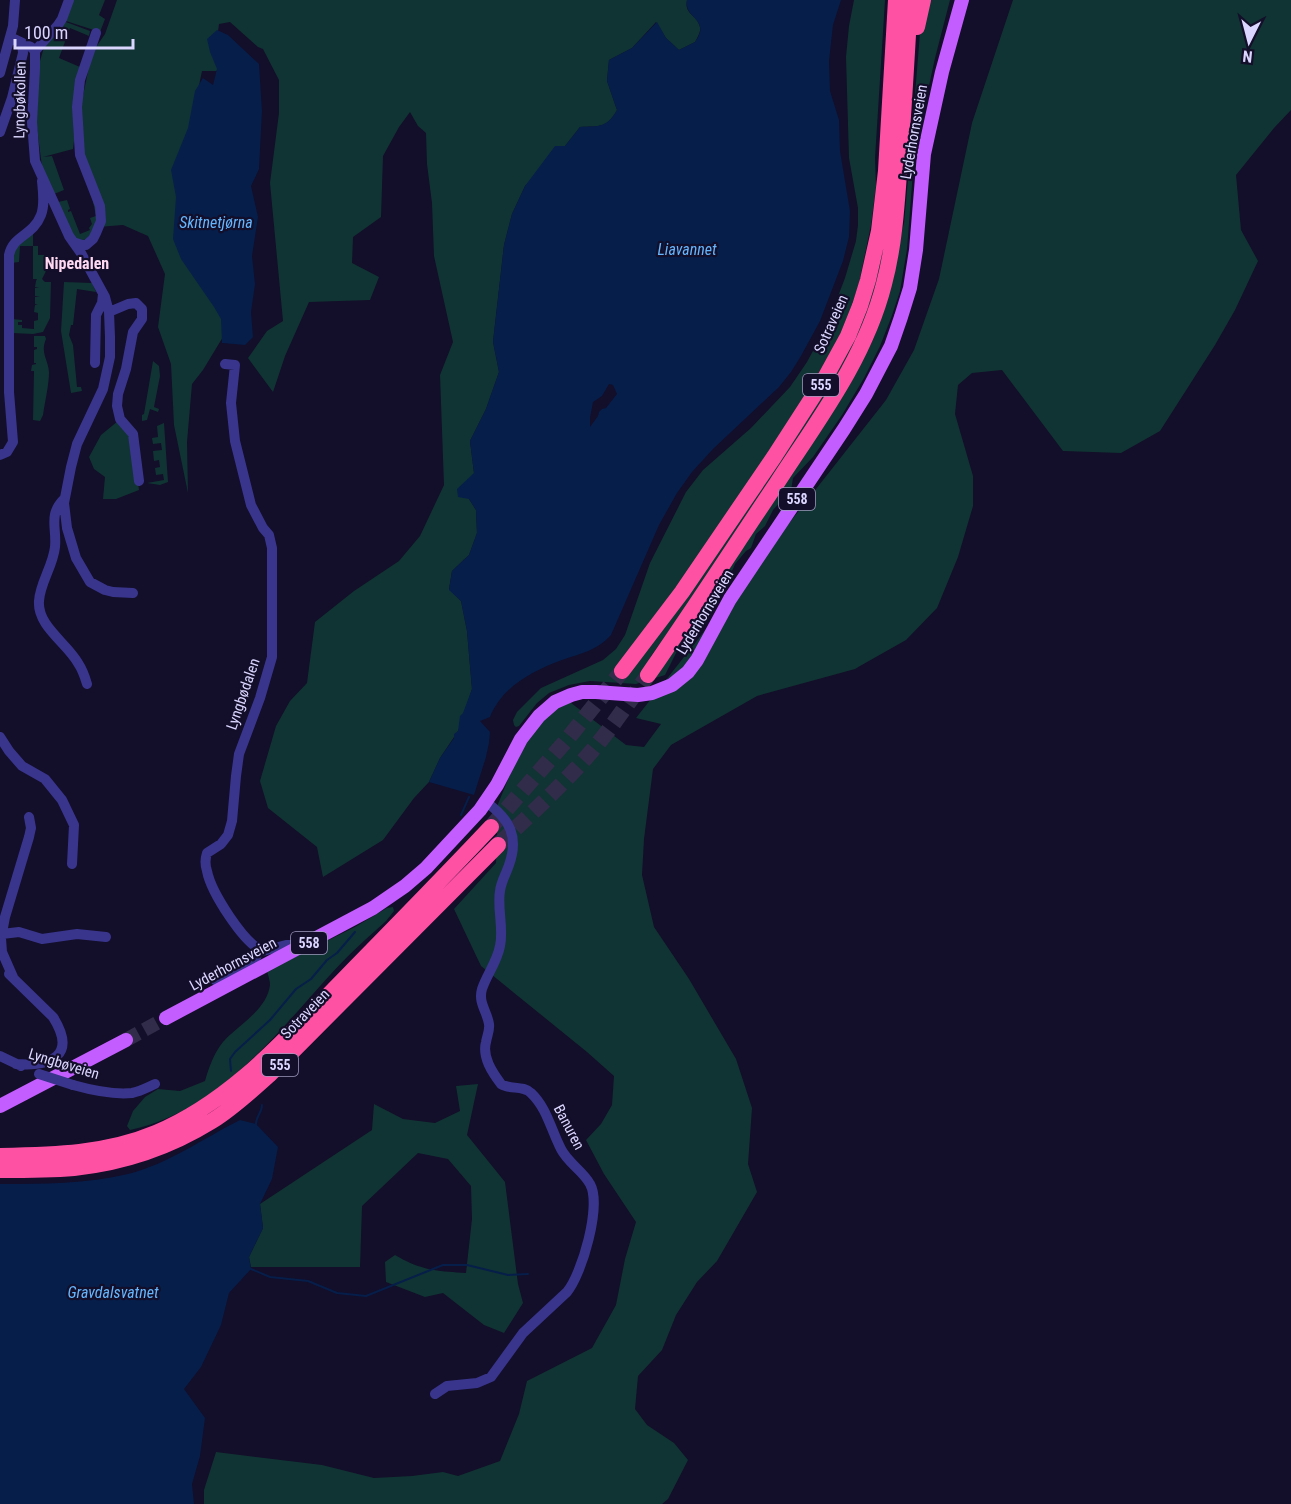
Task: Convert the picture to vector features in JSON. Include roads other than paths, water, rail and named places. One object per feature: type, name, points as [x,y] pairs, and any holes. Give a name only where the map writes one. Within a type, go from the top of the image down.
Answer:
[{"type":"highway","name":"555","points":[[891,0],[893,48]]},
{"type":"highway","name":"Sotraveien","points":[[622,671],[681,592],[774,457],[825,378],[848,336],[868,280],[879,231],[886,171],[896,0]]},
{"type":"highway","name":"555","points":[[648,675],[820,419],[864,342],[876,310],[890,258],[897,207],[910,0]]},
{"type":"highway","name":"555","points":[[901,149],[923,0]]},
{"type":"highway","name":"Sotraveien","points":[[0,1156],[46,1155],[102,1149],[129,1143],[156,1133],[206,1107],[238,1083],[278,1046],[491,827]]},
{"type":"highway","name":"Sotraveien","points":[[0,1170],[75,1168],[132,1157],[169,1143],[213,1120],[249,1093],[276,1068],[498,845]]},
{"type":"main road","name":"Lyderhornsveien","points":[[166,1018],[240,974],[298,949],[373,908],[405,886],[469,824],[486,802],[521,739],[539,716],[555,702],[582,692],[638,695],[652,693],[672,685],[688,672],[697,660],[730,599],[866,394],[891,346],[910,288],[917,242],[924,154],[942,72],[962,0]]},
{"type":"main road","points":[[0,1106],[126,1040]]},
{"type":"street","points":[[0,73],[13,26],[15,0]]},
{"type":"street","points":[[35,51],[58,25],[69,0]]},
{"type":"street","points":[[73,242],[82,245],[89,243],[101,221],[100,206],[80,155],[76,107],[80,80],[96,33]]},
{"type":"street","name":"Lyngbøkollen","points":[[10,37],[35,51],[32,122],[34,155],[42,178],[73,242],[103,293],[109,312],[108,369],[99,398],[75,451],[64,499],[67,528],[76,558],[90,582],[105,590],[133,593]]},
{"type":"street","points":[[0,132],[12,98],[23,53],[22,44]]},
{"type":"street","points":[[0,455],[11,447],[13,437],[9,392],[9,255],[13,244],[32,230],[41,216],[42,178]]},
{"type":"street","points":[[94,363],[96,315],[102,303],[103,293]]},
{"type":"street","points":[[109,312],[136,303],[142,309],[143,314],[133,332],[117,406],[120,419],[133,434],[140,481]]},
{"type":"street","name":"Lyngbødalen","points":[[225,364],[236,365],[231,403],[235,441],[247,492],[255,513],[271,539],[273,557],[272,657],[260,698],[239,754],[232,821],[228,836],[221,844],[207,853],[205,860],[208,876],[219,898],[242,934],[258,949]]},
{"type":"street","name":"Lyngbøkollen","points":[[64,499],[54,514],[55,549],[39,605],[44,621],[78,662],[87,684]]},
{"type":"street","points":[[0,737],[14,758],[26,769],[45,779],[62,800],[74,825],[72,864]]},
{"type":"street","name":"Banuren","points":[[435,1394],[447,1386],[477,1383],[491,1377],[523,1333],[567,1292],[582,1260],[594,1207],[591,1185],[562,1150],[550,1121],[533,1095],[526,1089],[501,1084],[484,1053],[489,1024],[481,996],[500,946],[500,888],[514,848],[512,831],[507,822],[496,809],[486,802]]},
{"type":"street","points":[[13,977],[2,952],[2,934],[29,837],[31,828],[29,817]]},
{"type":"street","points":[[2,934],[19,932],[42,939],[77,933],[106,938]]},
{"type":"street","points":[[215,980],[240,974],[256,958],[258,949],[267,951],[286,945],[295,945],[298,949]]},
{"type":"street","points":[[0,965],[53,1017],[62,1036],[62,1046],[58,1055],[52,1060],[35,1065],[16,1064]]},
{"type":"street","name":"Lyngbøveien","points":[[0,1056],[39,1074],[93,1090],[132,1093],[155,1084]]},
{"type":"water","name":"Liavannet","points":[[687,0],[841,0],[833,25],[829,61],[830,91],[839,120],[840,151],[850,211],[849,237],[843,261],[820,321],[791,372],[779,387],[713,449],[677,493],[659,525],[611,635],[594,648],[551,664],[519,681],[502,697],[490,717],[480,721],[490,732],[486,757],[474,795],[429,782],[440,758],[458,731],[460,716],[472,689],[467,631],[461,601],[449,590],[452,571],[469,555],[477,533],[476,510],[469,499],[458,497],[457,489],[474,473],[470,441],[486,409],[499,372],[493,342],[504,245],[512,214],[525,186],[555,146],[565,146],[580,127],[606,123],[617,110],[607,81],[609,60],[632,48],[657,22],[666,38],[679,50],[695,42],[700,33],[700,27],[687,5]],"holes":[[[609,384],[613,385],[617,394],[606,408],[599,412],[590,427],[593,402],[602,396]]]},
{"type":"water","name":"Skitnetjørna","points":[[217,30],[228,35],[259,64],[262,111],[259,169],[251,186],[258,217],[252,256],[255,284],[251,312],[253,337],[245,345],[222,343],[221,319],[181,259],[173,239],[176,197],[171,170],[188,128],[195,91],[203,78],[213,85],[217,69],[207,39]]},
{"type":"water","name":"Gravdalsvatnet","points":[[240,1120],[256,1124],[278,1147],[272,1179],[260,1204],[263,1228],[249,1257],[251,1269],[229,1293],[221,1325],[201,1367],[184,1389],[205,1418],[200,1456],[192,1484],[194,1504],[0,1504],[0,1184],[80,1182],[143,1170]]},
{"type":"waterway","points":[[461,815],[469,797]]},
{"type":"waterway","points":[[231,1071],[230,1059],[235,1052],[270,1020],[296,989],[311,979],[355,932]]},
{"type":"waterway","points":[[256,1124],[262,1105]]},
{"type":"waterway","points":[[251,1269],[270,1277],[308,1281],[337,1293],[366,1296],[443,1265],[467,1265],[508,1275],[528,1274]]},
{"type":"tunnel","points":[[491,827],[565,742],[622,671]]},
{"type":"tunnel","points":[[498,845],[585,759],[648,675]]},
{"type":"tunnel","points":[[126,1040],[166,1018]]},
{"type":"district","name":"Nipedalen","points":[[77,263]]}]
